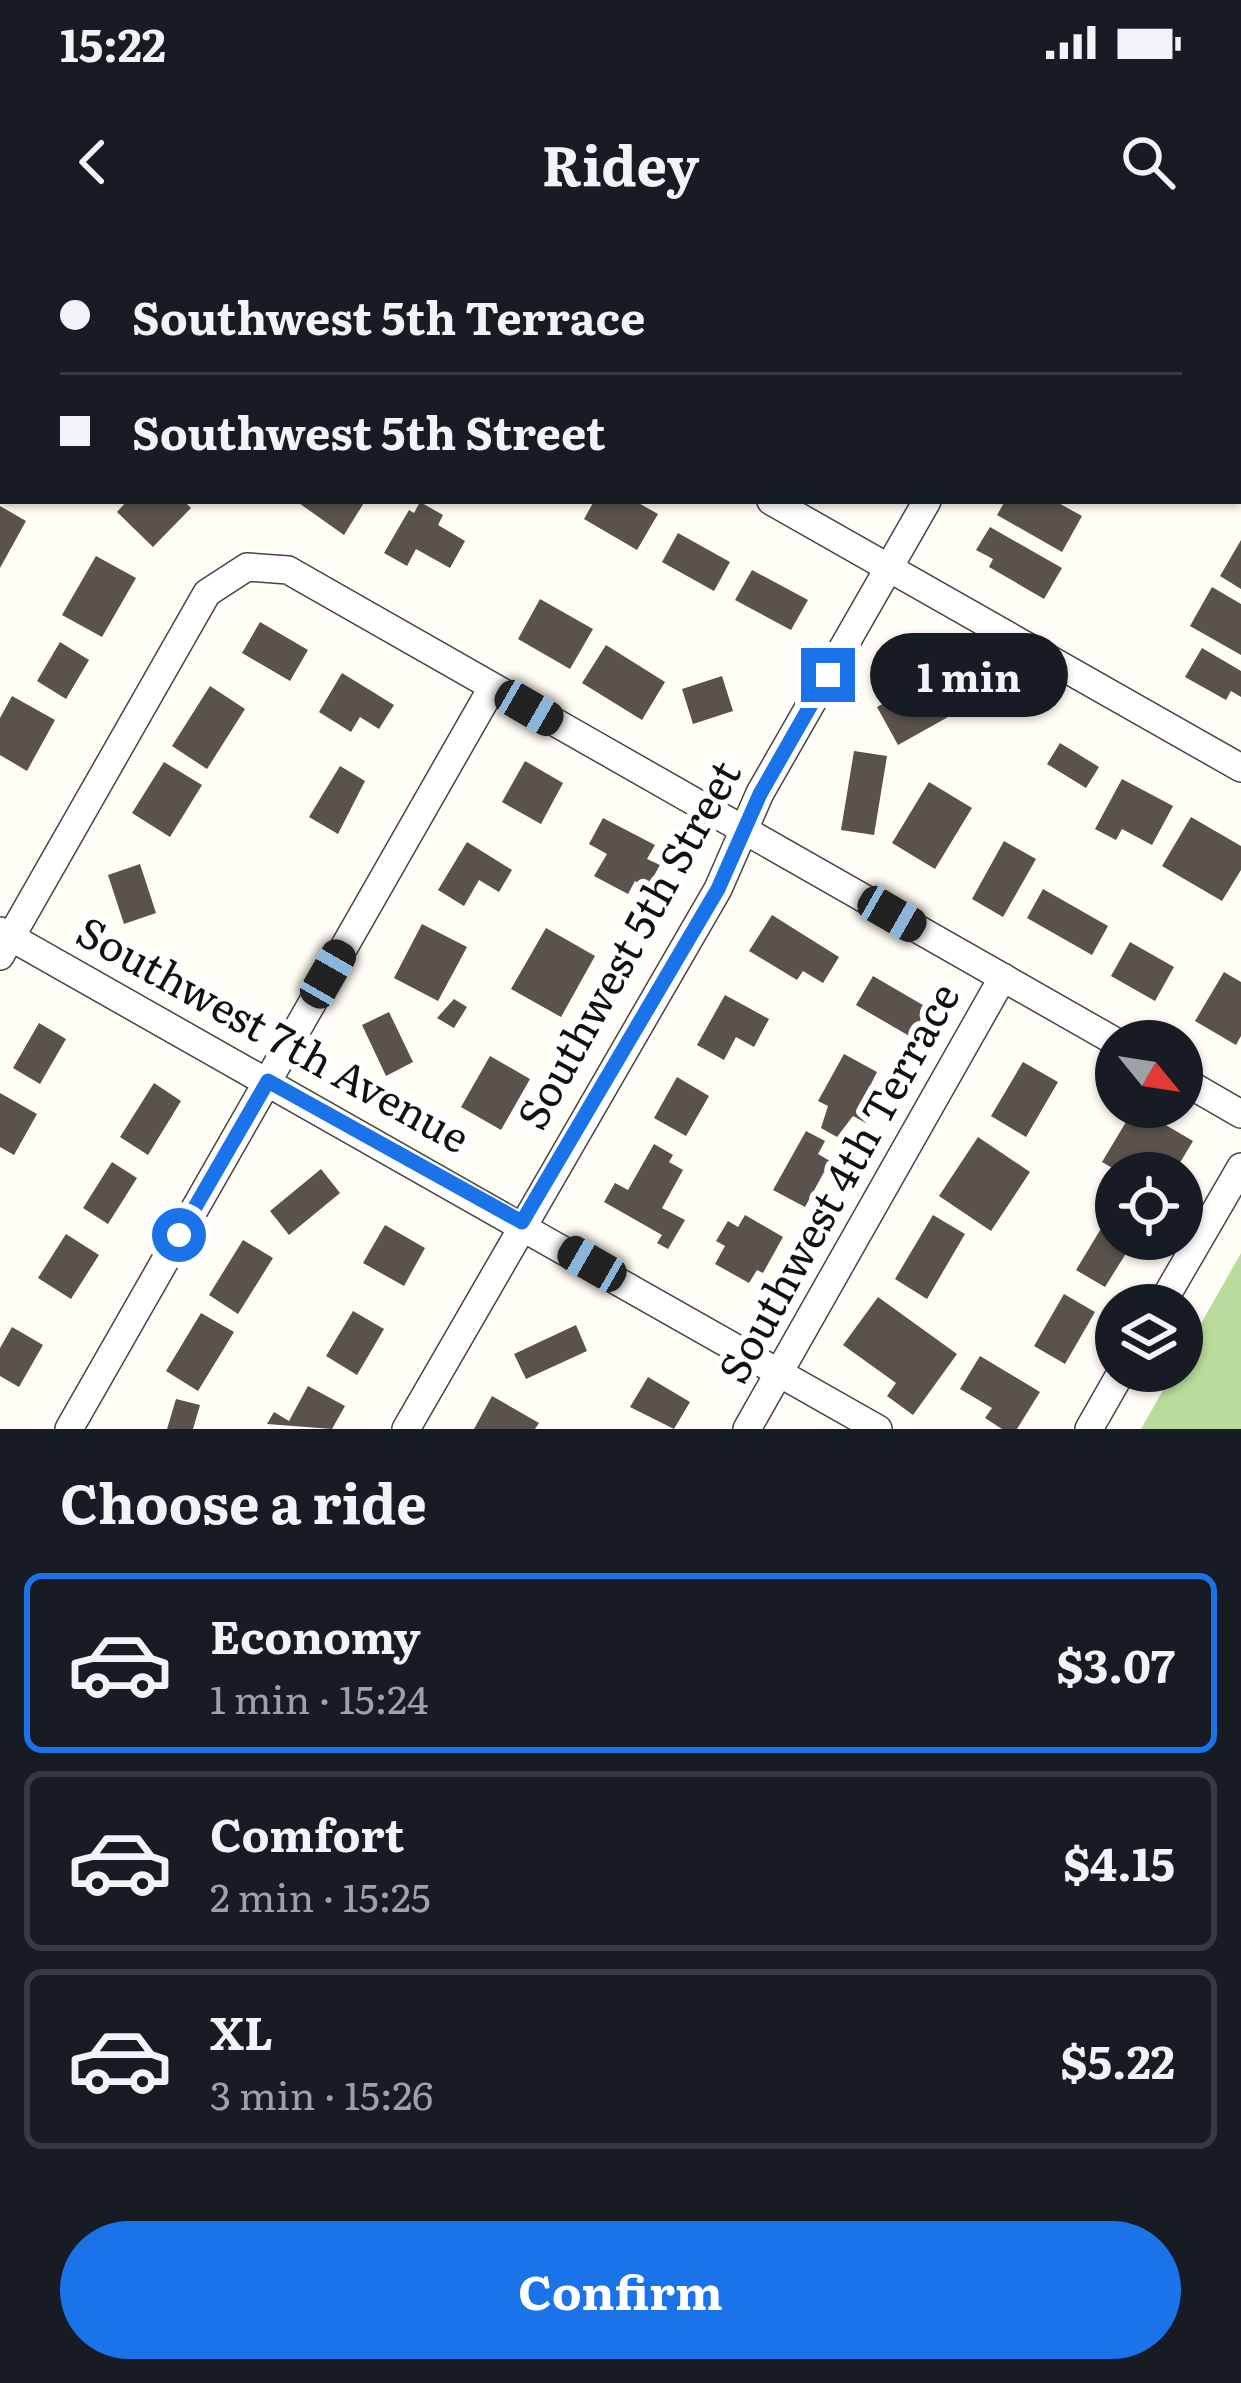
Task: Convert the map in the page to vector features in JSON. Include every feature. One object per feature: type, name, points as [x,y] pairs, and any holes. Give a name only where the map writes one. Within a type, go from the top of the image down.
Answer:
[{"type":"street","points":[[776,504],[1241,768]]},
{"type":"street","name":"Southwest 5th Street","points":[[406,1429],[718,889],[760,794],[925,504]]},
{"type":"street","points":[[4,941],[207,593],[230,573],[247,567],[288,570],[1095,1030]]},
{"type":"street","points":[[69,1429],[492,688]]},
{"type":"street","name":"Southwest 7th Avenue","points":[[4,941],[522,1222],[878,1429]]},
{"type":"street","name":"Southwest 4th Terrace","points":[[747,1429],[1003,977]]},
{"type":"street","points":[[1203,1092],[1241,1114]]},
{"type":"street","points":[[1173,1284],[1241,1167]]},
{"type":"street","points":[[1089,1429],[1110,1392]]},
{"type":"green space","points":[[1241,1253],[1241,1429],[1141,1429],[1162,1392],[1203,1392],[1203,1320]]},
{"type":"building","points":[[124,504],[187,504],[191,508],[153,547],[117,512]]},
{"type":"building","points":[[300,504],[363,504],[344,535]]},
{"type":"building","points":[[424,504],[443,515],[438,525],[465,541],[450,568],[416,549],[407,566],[384,553],[409,510],[414,513]]},
{"type":"building","points":[[592,504],[640,504],[658,514],[637,550],[584,519]]},
{"type":"building","points":[[1003,504],[1060,504],[1082,516],[1062,552],[997,515]]},
{"type":"building","points":[[0,506],[26,521],[0,568]]},
{"type":"building","points":[[990,527],[1062,568],[1044,599],[989,567],[993,559],[976,550]]},
{"type":"building","points":[[678,533],[730,562],[714,591],[662,562]]},
{"type":"building","points":[[1241,540],[1241,589],[1220,576]]},
{"type":"building","points":[[96,556],[136,578],[102,637],[62,615]]},
{"type":"building","points":[[752,570],[808,600],[791,630],[735,600]]},
{"type":"building","points":[[1212,587],[1241,604],[1241,655],[1190,626]]},
{"type":"building","points":[[540,599],[593,629],[570,669],[518,639]]},
{"type":"building","points":[[260,622],[308,650],[290,681],[242,653]]},
{"type":"building","points":[[60,642],[89,660],[66,699],[37,681]]},
{"type":"building","points":[[606,645],[665,682],[642,720],[582,683]]},
{"type":"building","points":[[1202,648],[1241,671],[1241,697],[1231,691],[1226,700],[1185,677]]},
{"type":"building","points":[[342,673],[394,705],[379,729],[360,717],[351,732],[319,712]]},
{"type":"building","points":[[936,674],[957,712],[898,745],[877,707]]},
{"type":"building","points":[[722,676],[733,711],[693,724],[682,689]]},
{"type":"building","points":[[210,686],[245,709],[207,769],[172,746]]},
{"type":"building","points":[[12,696],[55,720],[27,771],[0,755],[0,718]]},
{"type":"building","points":[[1060,743],[1099,767],[1086,788],[1047,764]]},
{"type":"building","points":[[854,751],[887,756],[874,835],[841,830]]},
{"type":"building","points":[[525,761],[563,783],[541,824],[502,802]]},
{"type":"building","points":[[164,762],[202,785],[170,837],[132,813]]},
{"type":"building","points":[[340,766],[365,781],[338,834],[309,817]]},
{"type":"building","points":[[1122,779],[1173,806],[1152,845],[1122,829],[1116,840],[1095,829]]},
{"type":"building","points":[[929,782],[972,808],[935,869],[892,843]]},
{"type":"building","points":[[1191,817],[1241,846],[1241,870],[1222,901],[1162,866]]},
{"type":"building","points":[[603,818],[655,845],[647,859],[660,865],[647,888],[635,881],[628,894],[594,876],[607,854],[589,844]]},
{"type":"building","points":[[1004,841],[1036,859],[1003,917],[972,899]]},
{"type":"building","points":[[467,842],[512,870],[499,892],[479,880],[464,906],[438,890]]},
{"type":"building","points":[[140,864],[156,913],[124,924],[108,875]]},
{"type":"building","points":[[1043,889],[1108,926],[1092,955],[1027,918]]},
{"type":"building","points":[[772,915],[839,957],[823,983],[803,971],[797,980],[749,951]]},
{"type":"building","points":[[422,924],[467,947],[438,1001],[394,978]]},
{"type":"building","points":[[546,928],[595,956],[561,1017],[511,989]]},
{"type":"building","points":[[1130,942],[1174,967],[1155,1001],[1111,976]]},
{"type":"building","points":[[1224,972],[1241,982],[1241,1036],[1236,1045],[1203,1026],[1203,1020],[1196,1020]]},
{"type":"building","points":[[873,976],[928,1008],[911,1037],[856,1005]]},
{"type":"building","points":[[725,995],[769,1019],[754,1047],[736,1037],[724,1060],[697,1045]]},
{"type":"building","points":[[454,999],[467,1007],[454,1028],[437,1018]]},
{"type":"building","points":[[389,1012],[413,1062],[386,1076],[362,1025]]},
{"type":"building","points":[[39,1023],[66,1039],[40,1084],[13,1068]]},
{"type":"building","points":[[844,1054],[877,1072],[868,1090],[880,1098],[866,1123],[853,1116],[837,1137],[821,1128],[828,1106],[818,1101]]},
{"type":"building","points":[[490,1056],[530,1079],[501,1130],[461,1107]]},
{"type":"building","points":[[1023,1062],[1058,1082],[1026,1137],[991,1116]]},
{"type":"building","points":[[677,1077],[709,1096],[686,1136],[654,1118]]},
{"type":"building","points":[[154,1083],[181,1101],[148,1155],[120,1137]]},
{"type":"building","points":[[0,1093],[37,1114],[14,1155],[0,1147]]},
{"type":"building","points":[[1122,1128],[1171,1128],[1193,1141],[1186,1152],[1108,1152]]},
{"type":"building","points":[[806,1131],[825,1141],[818,1154],[830,1161],[805,1207],[773,1190]]},
{"type":"building","points":[[978,1137],[1030,1172],[991,1231],[939,1196]]},
{"type":"building","points":[[654,1144],[673,1155],[669,1162],[683,1170],[662,1208],[685,1220],[668,1249],[657,1243],[662,1235],[604,1202],[615,1183],[628,1190]]},
{"type":"building","points":[[112,1162],[137,1178],[108,1224],[83,1208]]},
{"type":"building","points":[[321,1169],[340,1193],[289,1235],[270,1211]]},
{"type":"building","points":[[745,1215],[783,1237],[763,1273],[757,1270],[749,1283],[715,1264],[725,1246],[716,1241],[728,1221],[738,1227]]},
{"type":"building","points":[[933,1215],[965,1234],[927,1299],[895,1279]]},
{"type":"building","points":[[385,1225],[425,1248],[404,1286],[363,1263]]},
{"type":"building","points":[[66,1234],[99,1255],[71,1299],[38,1278]]},
{"type":"building","points":[[1095,1239],[1095,1260],[1122,1260],[1107,1284],[1076,1270]]},
{"type":"building","points":[[243,1240],[273,1258],[238,1314],[209,1295]]},
{"type":"building","points":[[1064,1294],[1095,1312],[1065,1364],[1034,1346]]},
{"type":"building","points":[[878,1297],[957,1354],[913,1415],[887,1396],[896,1383],[843,1345]]},
{"type":"building","points":[[353,1311],[384,1329],[357,1375],[326,1356]]},
{"type":"building","points":[[201,1313],[234,1332],[198,1391],[166,1371]]},
{"type":"building","points":[[576,1325],[587,1351],[526,1379],[514,1354]]},
{"type":"building","points":[[12,1327],[43,1345],[19,1387],[0,1376],[0,1348]]},
{"type":"building","points":[[980,1356],[1040,1392],[1017,1429],[1002,1429],[985,1418],[992,1408],[960,1389]]},
{"type":"building","points":[[648,1377],[690,1402],[674,1429],[630,1407]]},
{"type":"building","points":[[308,1386],[345,1406],[332,1429],[267,1424],[274,1412],[289,1421]]},
{"type":"building","points":[[492,1396],[539,1423],[535,1429],[474,1429]]},
{"type":"building","points":[[176,1399],[200,1405],[193,1429],[167,1429]]},
{"type":"route","points":[[179,1235],[268,1081],[522,1222],[718,889],[760,794],[828,675]]}]
